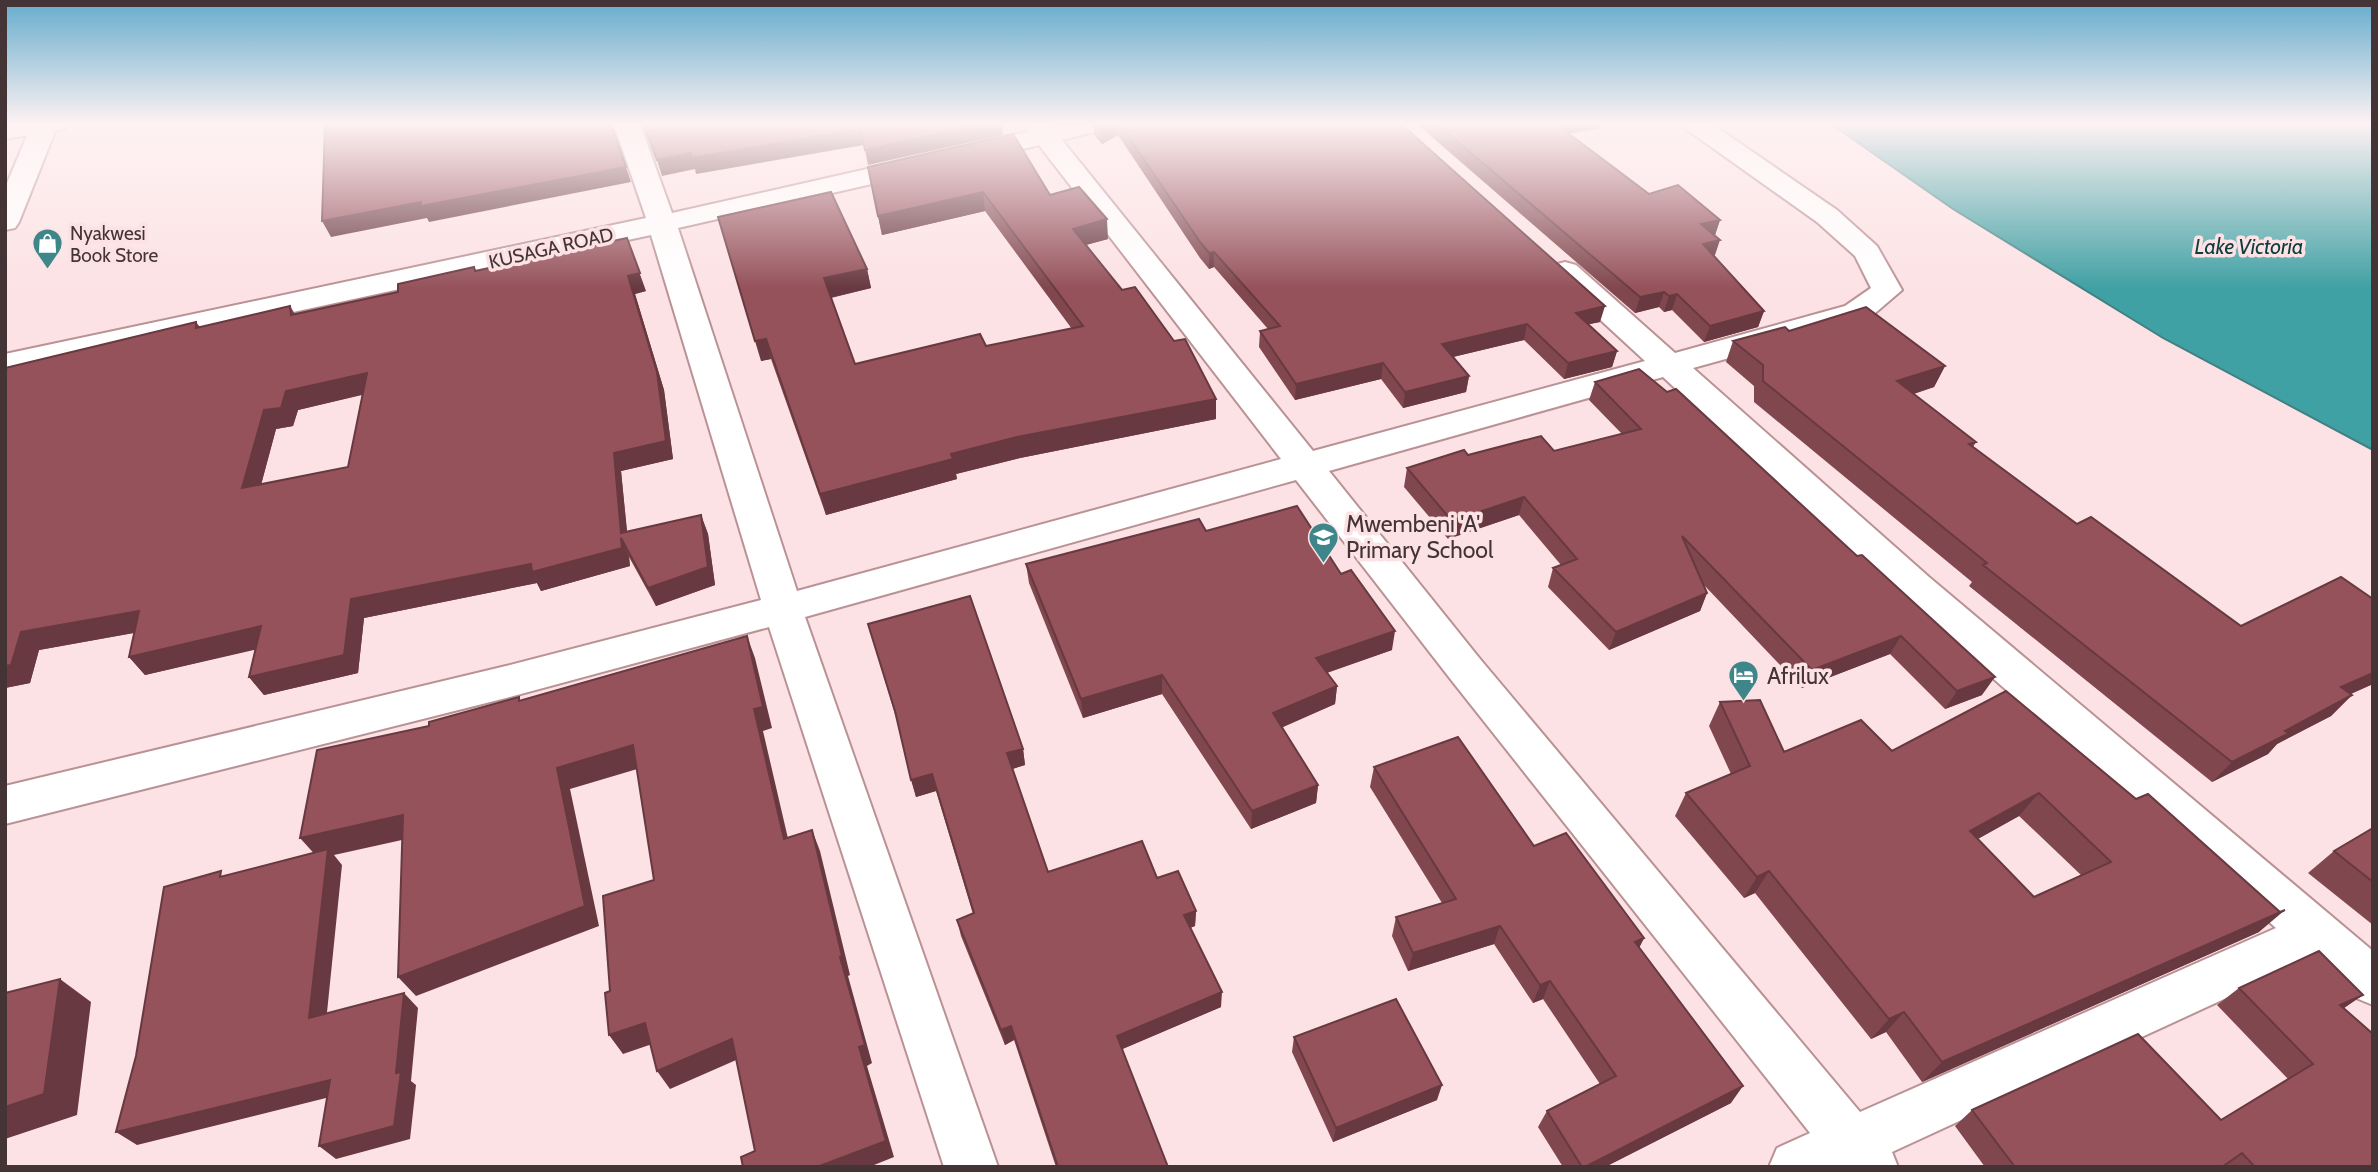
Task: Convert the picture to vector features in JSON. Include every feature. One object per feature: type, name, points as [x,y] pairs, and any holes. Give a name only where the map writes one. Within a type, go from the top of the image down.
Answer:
[{"type":"street","points":[[5,222],[24,179]]},
{"type":"street","points":[[646,179],[783,609],[971,1167]]},
{"type":"street","name":"KUSAGA ROAD","points":[[5,364],[306,302],[860,179]]},
{"type":"street","points":[[1079,179],[1303,465],[1861,1155]]},
{"type":"street","points":[[5,805],[506,682],[783,609],[1856,313],[1887,290],[1867,252],[1827,216],[1773,179]]},
{"type":"street","points":[[1544,254],[1670,364],[1915,587],[2373,982]]},
{"type":"street","points":[[1796,1167],[1861,1155],[2316,933]]},
{"type":"water","name":"Lake Victoria","points":[[1910,179],[2373,179],[2373,450],[2163,338],[1953,209]]},
{"type":"building","points":[[323,179],[565,179],[421,206],[421,202],[322,221]]},
{"type":"building","points":[[870,179],[1040,179],[1050,195],[1079,187],[1107,219],[1073,229],[1122,290],[1135,287],[1174,341],[1185,339],[1216,399],[1017,437],[951,454],[953,459],[820,494],[766,339],[755,341],[718,217],[831,192],[867,269],[824,278],[855,364],[980,334],[986,346],[1083,326],[983,192],[878,216]]},
{"type":"building","points":[[1157,179],[1462,179],[1605,306],[1576,313],[1617,351],[1568,363],[1527,324],[1442,344],[1469,376],[1405,392],[1383,363],[1296,384],[1260,331],[1280,326],[1214,252],[1209,253]]},
{"type":"building","points":[[1501,179],[1629,179],[1649,194],[1678,185],[1720,220],[1701,224],[1720,240],[1703,244],[1764,311],[1710,326],[1677,294],[1669,296],[1664,292],[1640,297]]},
{"type":"building","points":[[627,238],[640,273],[628,276],[657,372],[666,441],[614,453],[621,533],[701,515],[708,567],[648,588],[621,538],[622,548],[532,572],[531,564],[351,599],[344,655],[249,677],[261,626],[129,657],[139,611],[21,632],[11,665],[5,666],[5,368],[196,322],[196,328],[290,306],[291,315],[398,292],[398,284],[474,267],[475,271]],"holes":[[[367,373],[348,467],[242,488],[264,410],[281,408],[286,391]]]},
{"type":"building","points":[[1866,307],[1945,366],[1897,381],[1976,442],[1969,444],[2077,524],[2091,517],[2241,626],[2341,577],[2373,599],[2373,673],[2341,687],[2352,695],[2285,731],[2289,733],[2232,762],[1983,565],[1987,563],[1763,381],[1763,365],[1733,341],[1785,327],[1789,331]]},
{"type":"building","points":[[1639,369],[1667,392],[1676,389],[1857,556],[1862,555],[1995,677],[1957,691],[1901,636],[1812,670],[1682,536],[1707,593],[1616,632],[1553,568],[1577,559],[1524,497],[1452,521],[1407,468],[1464,450],[1468,455],[1541,436],[1554,451],[1641,429],[1595,382]]},
{"type":"building","points":[[1297,506],[1341,574],[1351,570],[1395,631],[1316,658],[1337,686],[1273,713],[1318,785],[1252,811],[1162,675],[1081,699],[1026,564],[1199,519],[1206,531]]},
{"type":"building","points":[[970,596],[1023,749],[1007,753],[1048,872],[1142,841],[1157,878],[1178,871],[1196,911],[1184,915],[1222,992],[1117,1036],[1168,1167],[1058,1167],[1011,1026],[1001,1030],[957,920],[974,913],[932,774],[911,780],[895,711],[868,624]]},
{"type":"building","points":[[747,636],[763,707],[754,709],[784,839],[812,830],[842,956],[840,957],[865,1045],[859,1047],[886,1141],[817,1167],[743,1167],[741,1157],[755,1151],[732,1039],[657,1071],[645,1023],[609,1035],[605,993],[610,991],[603,896],[654,880],[633,745],[557,768],[585,906],[398,977],[403,815],[300,838],[317,750],[429,726],[429,722],[519,697],[519,701]]},
{"type":"building","points":[[2006,691],[2136,799],[2148,794],[2280,912],[2285,910],[1942,1062],[1904,1012],[1889,1019],[1769,871],[1757,877],[1686,793],[1750,766],[1720,702],[1760,700],[1784,752],[1861,720],[1892,751]],"holes":[[[2039,793],[2111,862],[2034,897],[1970,831]]]},
{"type":"building","points":[[1458,737],[1534,846],[1566,833],[1644,938],[1635,942],[1743,1086],[1582,1167],[1547,1111],[1616,1076],[1550,981],[1540,985],[1500,926],[1413,953],[1396,917],[1456,899],[1374,767]]},
{"type":"building","points":[[2373,828],[2373,882],[2334,851]]},
{"type":"building","points":[[328,849],[309,1018],[404,993],[396,1073],[401,1072],[394,1126],[319,1146],[330,1080],[116,1132],[136,1056],[164,887],[221,871],[220,877]]},
{"type":"building","points":[[2319,951],[2363,995],[2340,1005],[2373,1034],[2373,1167],[2255,1167],[2242,1153],[2222,1167],[2015,1167],[1972,1110],[2138,1034],[2221,1120],[2313,1064],[2239,988]]},
{"type":"building","points":[[60,979],[44,1094],[5,1107],[5,993]]},
{"type":"building","points":[[1396,999],[1442,1085],[1336,1128],[1294,1037]]},
{"type":"place","name":"Nyakwesi Book Store","points":[[47,271]]},
{"type":"place","name":"Mwembeni 'A' Primary School","points":[[1323,564]]},
{"type":"place","name":"Afrilux","points":[[1744,703]]}]
